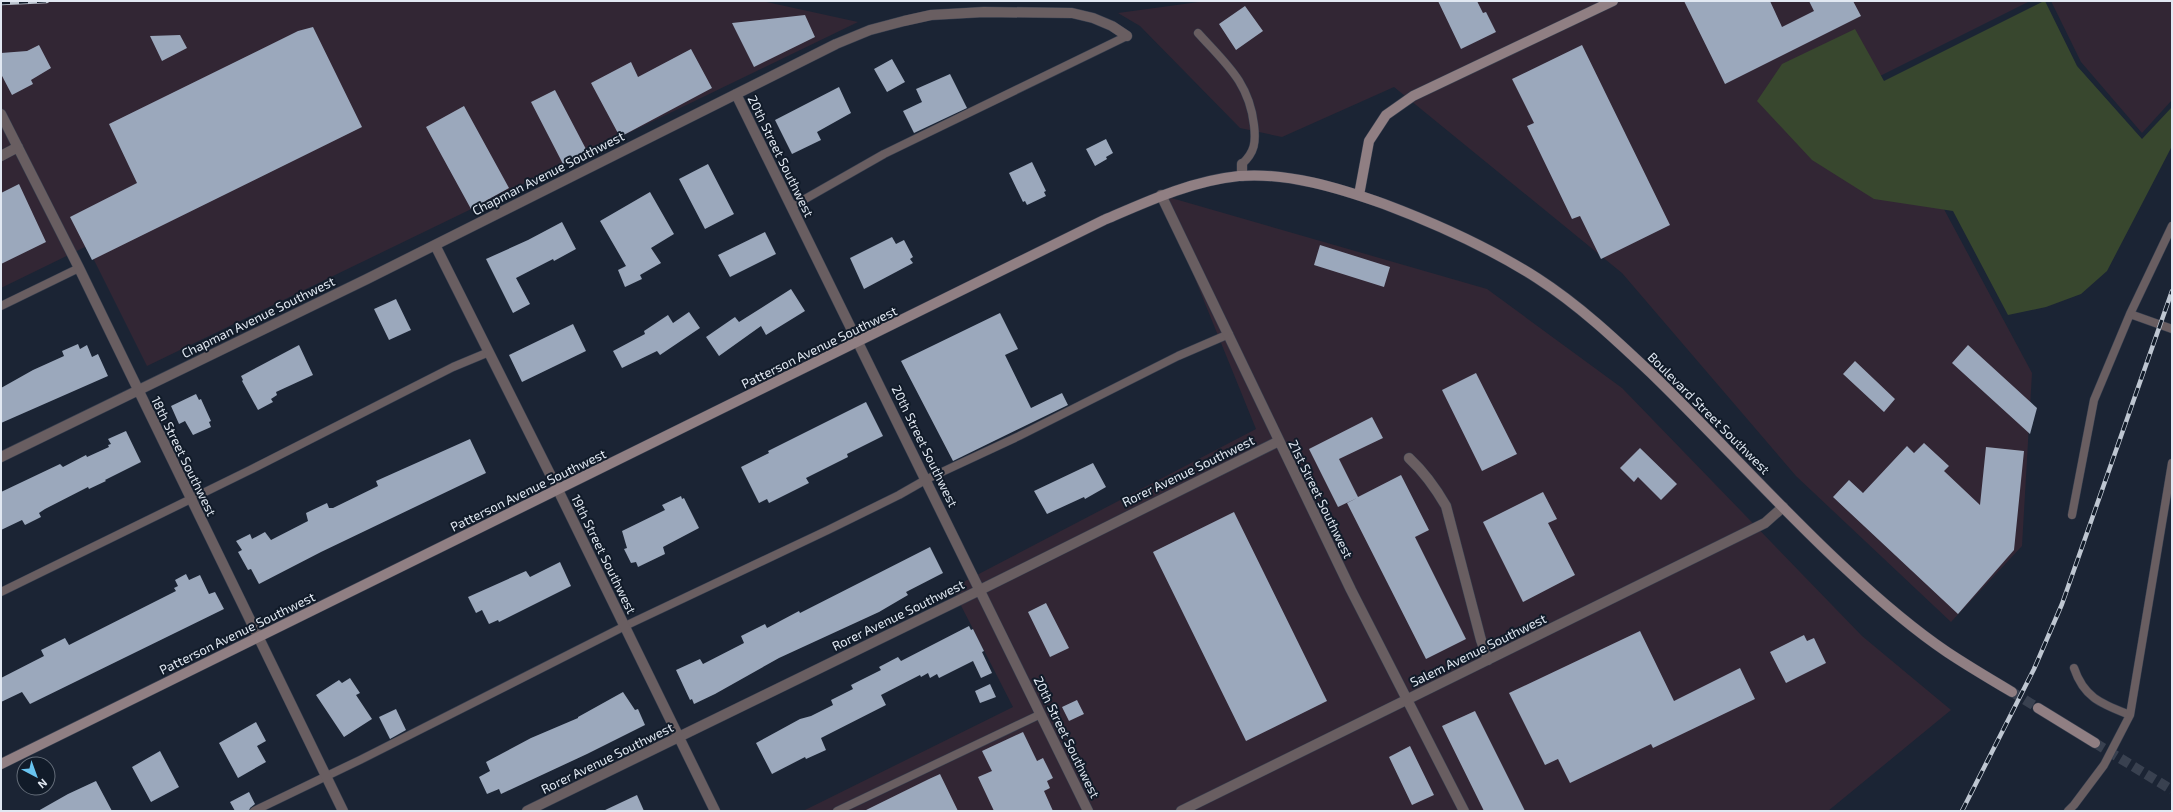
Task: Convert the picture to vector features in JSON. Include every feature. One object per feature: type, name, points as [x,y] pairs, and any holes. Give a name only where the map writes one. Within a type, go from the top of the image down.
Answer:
[{"type":"main road","points":[[1359,195],[1369,141],[1386,114],[1413,96],[1613,1]]},
{"type":"main road","name":"Patterson Avenue Southwest","points":[[1,764],[1104,220],[1161,195],[1204,181],[1242,176],[1283,178],[1321,185],[1359,195]]},
{"type":"main road","name":"Boulevard Street Southwest","points":[[1359,195],[1454,233],[1506,260],[1561,295],[1613,337],[1844,567],[1899,617],[1947,652],[2012,692]]},
{"type":"main road","points":[[2038,708],[2095,743]]},
{"type":"street","name":"Chapman Avenue Southwest","points":[[1,457],[435,245],[836,44],[870,30],[932,16],[984,12],[1072,13],[1093,18],[1112,26],[1127,36]]},
{"type":"street","name":"20th Street Southwest","points":[[736,94],[927,479],[1088,811]]},
{"type":"street","name":"18th Street Southwest","points":[[1,114],[79,268],[343,811]]},
{"type":"street","points":[[1,156],[18,147]]},
{"type":"street","points":[[1242,164],[1242,176]]},
{"type":"street","name":"21st Street Southwest","points":[[1161,195],[1351,590],[1464,811]]},
{"type":"street","name":"19th Street Southwest","points":[[435,245],[490,352],[715,811]]},
{"type":"street","name":"Rorer Avenue Southwest","points":[[527,811],[980,590],[1279,441]]},
{"type":"street","points":[[1409,458],[1428,477],[1446,506],[1481,640],[1488,660]]},
{"type":"street","name":"Salem Avenue Southwest","points":[[1181,811],[1765,523],[1783,507]]},
{"type":"lane","points":[[1198,33],[1232,70],[1245,89],[1252,111],[1254,147],[1249,157],[1242,164]]},
{"type":"lane","points":[[791,207],[884,154],[1127,36]]},
{"type":"lane","points":[[2072,515],[2094,400],[2130,314],[2172,226]]},
{"type":"lane","points":[[1,306],[79,268]]},
{"type":"lane","points":[[2130,314],[2172,329]]},
{"type":"lane","points":[[254,811],[388,746],[625,626],[828,530],[899,495],[927,479],[1019,436],[1178,356],[1229,334]]},
{"type":"lane","points":[[1,592],[453,368],[490,352]]},
{"type":"lane","points":[[2068,811],[2104,765],[2130,715],[2172,463]]},
{"type":"lane","points":[[2074,668],[2078,680],[2092,698],[2130,715]]},
{"type":"lane","points":[[837,811],[1041,714]]},
{"type":"shaded area","points":[[1,1],[762,1],[858,22],[147,366],[87,246],[1,288]]},
{"type":"shaded area","points":[[1206,1],[2030,1],[1874,79],[2032,373],[2022,546],[1951,622],[1796,476],[1622,273],[1394,87],[1282,137],[1240,128],[1140,26],[1118,13]]},
{"type":"shaded area","points":[[2051,1],[2172,1],[2172,100],[2142,133],[2081,62]]},
{"type":"shaded area","points":[[1161,195],[1487,289],[1622,388],[1862,636],[1951,710],[1828,811],[803,811],[1013,707],[952,588],[1256,429]]},
{"type":"green space","points":[[2044,1],[2077,66],[2142,139],[2172,107],[2172,146],[2107,271],[2081,294],[2046,307],[2008,315],[1953,211],[1874,199],[1812,160],[1757,101],[1782,64],[1855,29],[1884,81]]},
{"type":"building","points":[[1438,1],[1477,1],[1483,13],[1486,12],[1496,32],[1461,49]]},
{"type":"building","points":[[1684,1],[1770,1],[1782,27],[1814,11],[1809,1],[1853,1],[1861,16],[1725,84]]},
{"type":"building","points":[[1245,6],[1263,31],[1236,50],[1219,24]]},
{"type":"building","points":[[805,15],[815,37],[754,67],[732,23]]},
{"type":"building","points":[[313,27],[362,127],[92,260],[70,217],[137,183],[109,124],[298,31]]},
{"type":"building","points":[[180,35],[187,48],[162,61],[150,36]]},
{"type":"building","points":[[39,45],[51,68],[31,80],[33,84],[12,95],[1,74],[1,53],[27,51]]},
{"type":"building","points":[[1582,45],[1670,225],[1601,259],[1580,216],[1572,219],[1527,126],[1534,123],[1512,79]]},
{"type":"building","points":[[691,49],[712,88],[620,137],[591,83],[631,62],[638,77]]},
{"type":"building","points":[[892,59],[905,82],[887,92],[874,69]]},
{"type":"building","points":[[950,74],[967,108],[914,133],[903,111],[922,102],[916,89]]},
{"type":"building","points":[[839,87],[851,113],[817,132],[821,140],[792,154],[775,120]]},
{"type":"building","points":[[555,90],[587,151],[563,164],[531,102]]},
{"type":"building","points":[[464,106],[509,188],[471,209],[426,127]]},
{"type":"building","points":[[1106,139],[1113,153],[1106,157],[1107,159],[1095,166],[1086,149]]},
{"type":"building","points":[[1032,162],[1046,191],[1044,192],[1046,196],[1027,205],[1025,201],[1023,202],[1009,173]]},
{"type":"building","points":[[708,164],[734,214],[705,229],[679,179]]},
{"type":"building","points":[[19,184],[46,242],[1,264],[1,193]]},
{"type":"building","points":[[650,192],[674,234],[651,248],[661,263],[640,275],[642,279],[625,287],[618,270],[626,266],[600,221]]},
{"type":"building","points":[[562,222],[576,249],[554,261],[553,259],[516,278],[530,304],[513,313],[486,259],[528,240]]},
{"type":"building","points":[[765,232],[776,254],[730,277],[718,255]]},
{"type":"building","points":[[892,237],[896,244],[904,240],[913,257],[910,259],[913,263],[864,289],[850,258]]},
{"type":"building","points":[[1320,245],[1390,267],[1384,287],[1314,265]]},
{"type":"building","points":[[791,289],[805,311],[766,335],[761,326],[719,356],[706,337],[735,317],[739,322]]},
{"type":"building","points":[[396,299],[411,330],[389,340],[374,309]]},
{"type":"building","points":[[689,312],[700,328],[660,355],[657,351],[622,368],[613,351],[645,334],[644,331],[668,315],[673,323]]},
{"type":"building","points":[[1000,313],[1018,349],[1005,355],[1031,408],[1062,393],[1068,405],[953,461],[901,361]]},
{"type":"building","points":[[573,324],[586,351],[522,382],[509,355]]},
{"type":"building","points":[[78,344],[80,349],[87,345],[92,357],[98,354],[108,376],[1,423],[1,388],[33,370],[64,356],[62,351]]},
{"type":"building","points":[[299,345],[313,375],[276,392],[277,395],[271,399],[273,402],[258,410],[242,381],[241,376]]},
{"type":"building","points":[[1968,345],[2037,408],[2030,434],[1952,363]]},
{"type":"building","points":[[1855,361],[1895,399],[1884,412],[1843,374]]},
{"type":"building","points":[[1476,373],[1517,454],[1482,471],[1442,390]]},
{"type":"building","points":[[196,394],[199,400],[201,399],[211,421],[209,422],[211,427],[193,435],[185,421],[179,424],[171,406]]},
{"type":"building","points":[[866,402],[883,436],[847,454],[848,457],[806,478],[809,483],[769,503],[767,499],[759,503],[741,467],[769,453],[768,451]]},
{"type":"building","points":[[1372,417],[1383,438],[1339,459],[1358,497],[1401,475],[1429,530],[1415,537],[1466,639],[1426,659],[1347,503],[1357,498],[1338,507],[1309,449]]},
{"type":"building","points":[[126,431],[141,462],[105,480],[106,481],[89,489],[88,487],[45,509],[39,513],[41,517],[25,525],[22,520],[1,530],[1,492],[60,464],[63,467],[86,455],[87,457],[109,447],[108,445],[111,444],[108,439]]},
{"type":"building","points":[[470,439],[486,473],[321,552],[259,584],[251,569],[248,570],[238,552],[242,550],[236,541],[250,534],[252,539],[265,532],[271,540],[308,521],[306,513],[327,503],[329,508],[333,508],[378,486],[376,481]]},
{"type":"building","points":[[1924,443],[1949,466],[1944,471],[1980,505],[1986,447],[2024,451],[2014,550],[1958,614],[1833,497],[1849,480],[1863,493],[1907,446],[1914,453]]},
{"type":"building","points":[[1640,448],[1677,484],[1661,500],[1638,477],[1634,482],[1620,468]]},
{"type":"building","points":[[1093,463],[1106,487],[1085,499],[1084,497],[1047,514],[1034,491]]},
{"type":"building","points":[[1543,492],[1557,519],[1548,523],[1575,575],[1523,602],[1483,522]]},
{"type":"building","points":[[681,496],[682,499],[684,498],[699,528],[663,547],[665,554],[638,567],[636,562],[631,563],[624,549],[627,548],[622,531],[665,510],[662,505]]},
{"type":"building","points":[[1234,512],[1327,701],[1246,741],[1153,552]]},
{"type":"building","points":[[930,547],[943,573],[906,592],[908,595],[879,612],[779,658],[715,694],[694,704],[692,699],[690,700],[676,670],[700,659],[703,664],[744,643],[741,636],[765,624],[767,628],[799,611],[800,613]]},
{"type":"building","points":[[560,562],[571,586],[499,622],[498,620],[489,624],[482,610],[476,613],[468,597],[526,571],[530,577]]},
{"type":"building","points":[[186,574],[189,580],[200,575],[209,594],[215,592],[224,609],[30,704],[22,692],[1,702],[1,678],[44,656],[41,650],[65,638],[69,645],[176,591],[174,588],[178,586],[175,580]]},
{"type":"building","points":[[1046,603],[1069,648],[1050,657],[1028,612]]},
{"type":"building","points":[[969,626],[971,630],[973,629],[984,651],[982,652],[992,673],[981,678],[973,661],[939,678],[937,674],[930,678],[928,673],[921,677],[920,675],[881,695],[886,705],[821,738],[826,750],[806,759],[805,757],[772,774],[756,743],[800,719],[811,716],[833,705],[831,700],[853,689],[851,685],[881,670],[879,667],[898,657],[901,661]]},
{"type":"building","points":[[1640,631],[1674,701],[1740,668],[1755,699],[1653,748],[1651,744],[1570,783],[1558,759],[1545,765],[1509,693]]},
{"type":"building","points":[[1804,635],[1807,641],[1814,638],[1826,663],[1786,683],[1770,652]]},
{"type":"building","points":[[350,678],[360,693],[356,695],[372,719],[344,737],[316,695],[339,680],[342,683]]},
{"type":"building","points":[[990,684],[996,697],[980,703],[975,691]]},
{"type":"building","points":[[623,692],[635,710],[638,709],[645,725],[501,794],[499,789],[487,794],[479,777],[490,771],[486,762],[531,738],[578,718]]},
{"type":"building","points":[[1077,700],[1084,714],[1069,721],[1062,707]]},
{"type":"building","points":[[396,709],[406,730],[390,739],[379,717]]},
{"type":"building","points":[[1475,711],[1525,811],[1484,811],[1442,726]]},
{"type":"building","points":[[256,722],[266,741],[257,746],[266,762],[238,778],[219,743]]},
{"type":"building","points":[[1023,732],[1037,761],[1043,758],[1053,778],[1047,781],[1050,788],[1044,791],[1053,811],[994,811],[978,777],[992,771],[982,751]]},
{"type":"building","points":[[1410,746],[1434,795],[1412,805],[1389,757]]},
{"type":"building","points":[[160,751],[179,787],[151,802],[132,767]]},
{"type":"building","points":[[940,774],[958,811],[864,811],[929,779]]},
{"type":"building","points":[[96,781],[112,811],[38,811],[68,794]]},
{"type":"building","points":[[249,792],[255,804],[249,811],[235,811],[230,802]]},
{"type":"building","points":[[637,795],[644,811],[603,811]]},
{"type":"tunnel","points":[[2012,692],[2038,708]]},
{"type":"tunnel","points":[[2095,743],[2172,790]]},
{"type":"railway","points":[[1,3],[47,1]]},
{"type":"railway","points":[[1962,811],[2034,669],[2062,604],[2172,291]]}]
